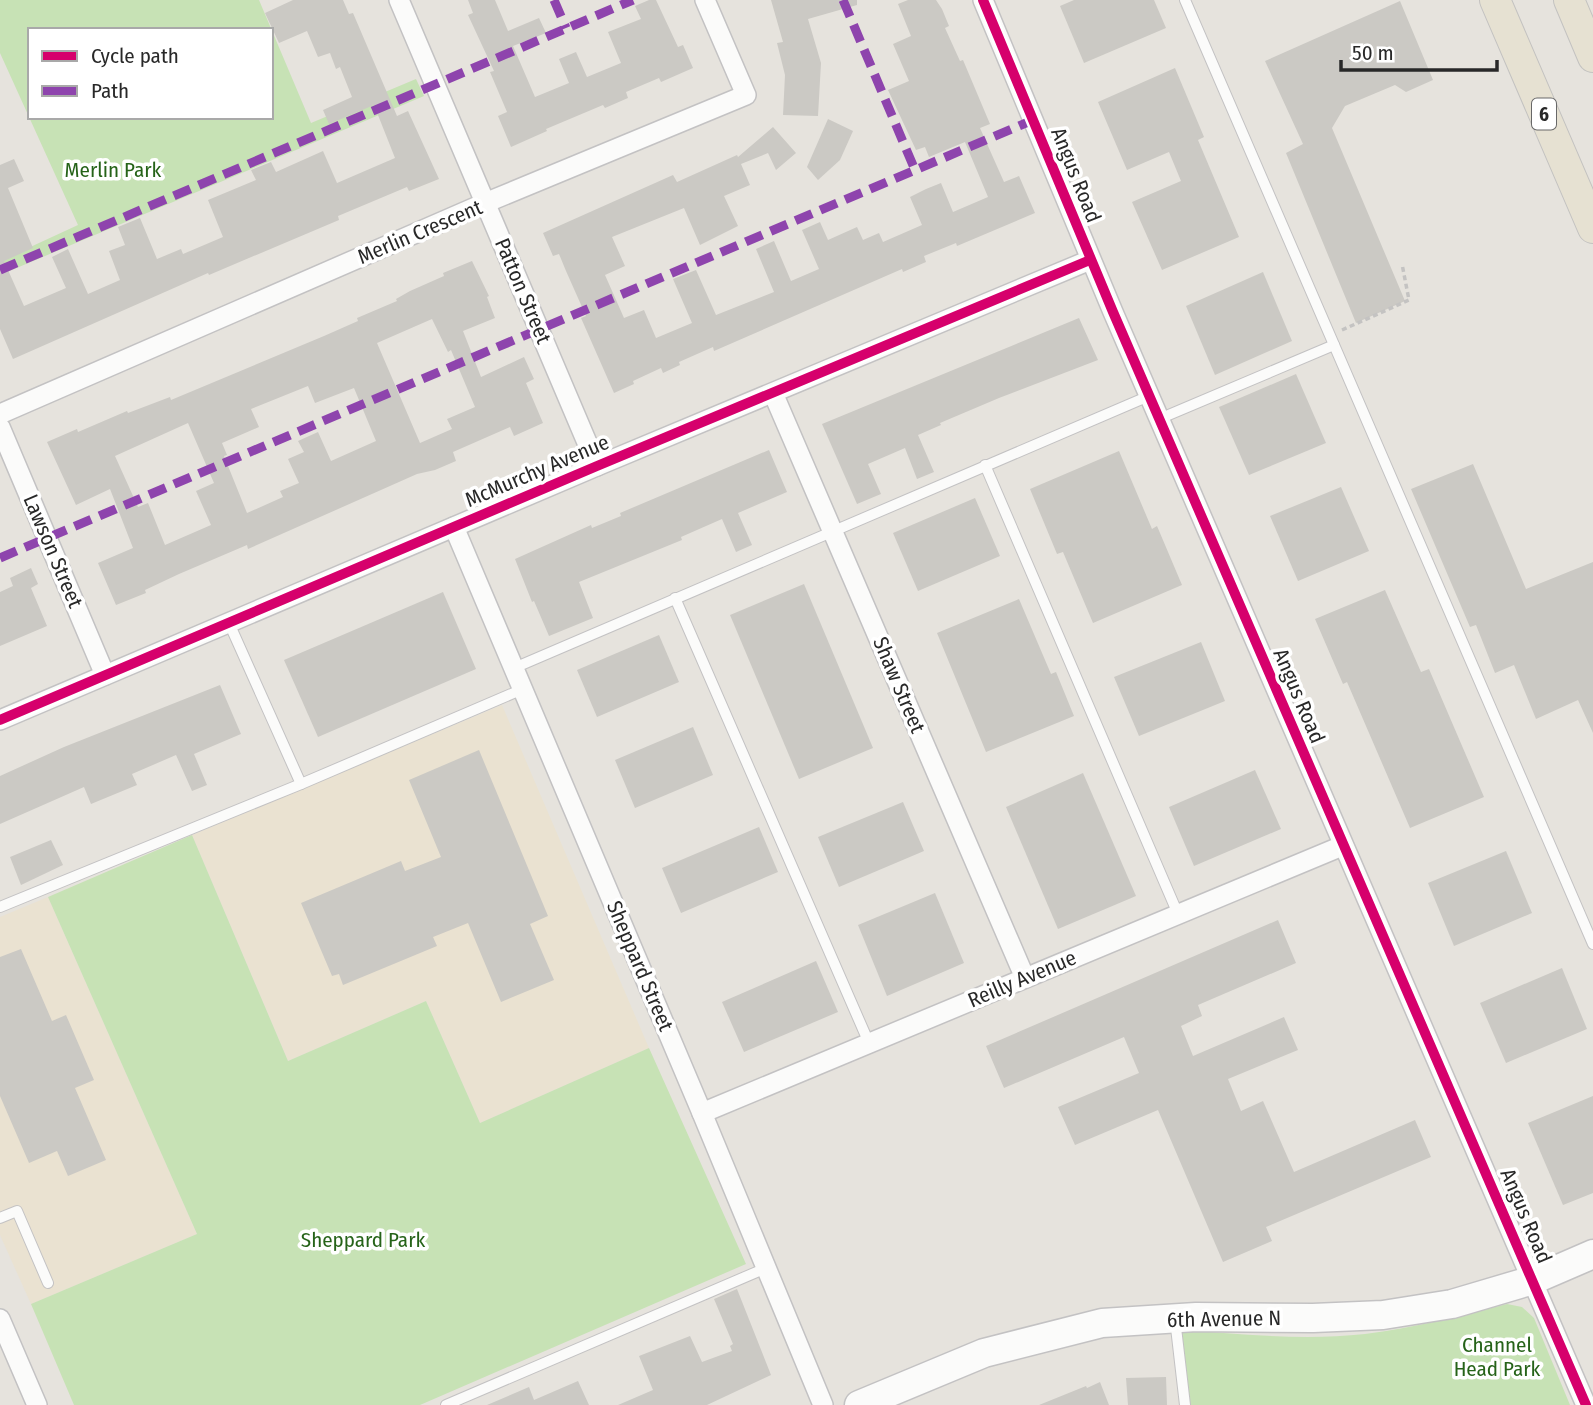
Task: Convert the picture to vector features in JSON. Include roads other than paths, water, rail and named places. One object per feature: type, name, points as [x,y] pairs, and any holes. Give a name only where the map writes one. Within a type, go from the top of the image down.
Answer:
[{"type":"main road","name":"6","points":[[1495,0],[1593,228]]},
{"type":"main road","points":[[1569,0],[1593,57]]},
{"type":"street","name":"Patton Street","points":[[399,0],[597,466]]},
{"type":"street","name":"Merlin Crescent","points":[[0,414],[485,203],[746,95],[705,0]]},
{"type":"street","name":"Angus Road","points":[[983,0],[1090,260],[1586,1405]]},
{"type":"street","name":"McMurchy Avenue","points":[[0,720],[1090,260]]},
{"type":"street","name":"Shaw Street","points":[[773,393],[1026,978]]},
{"type":"street","name":"Lawson Street","points":[[0,427],[105,675]]},
{"type":"street","name":"Sheppard Street","points":[[454,527],[702,1113],[822,1405]]},
{"type":"street","name":"Reilly Avenue","points":[[702,1113],[1342,846]]},
{"type":"street","name":"6th Avenue N","points":[[859,1405],[984,1353],[1102,1323],[1384,1315],[1452,1304],[1533,1279],[1593,1254]]},
{"type":"street","points":[[0,1319],[37,1405]]},
{"type":"lane","points":[[1185,0],[1593,944]]},
{"type":"lane","points":[[1159,419],[1332,340]]},
{"type":"lane","points":[[514,668],[1149,396]]},
{"type":"lane","points":[[985,465],[1178,914]]},
{"type":"lane","points":[[675,598],[869,1043]]},
{"type":"lane","points":[[229,623],[301,784]]},
{"type":"lane","points":[[0,907],[301,784],[523,689]]},
{"type":"lane","points":[[0,1218],[17,1211],[48,1283]]},
{"type":"lane","points":[[446,1405],[766,1268]]},
{"type":"lane","points":[[1175,1319],[1185,1405]]},
{"type":"park label","name":"Merlin Park","points":[[113,170]]},
{"type":"park label","name":"Sheppard Park","points":[[363,1240]]},
{"type":"park label","name":"Channel Head Park","points":[[1497,1357]]}]
